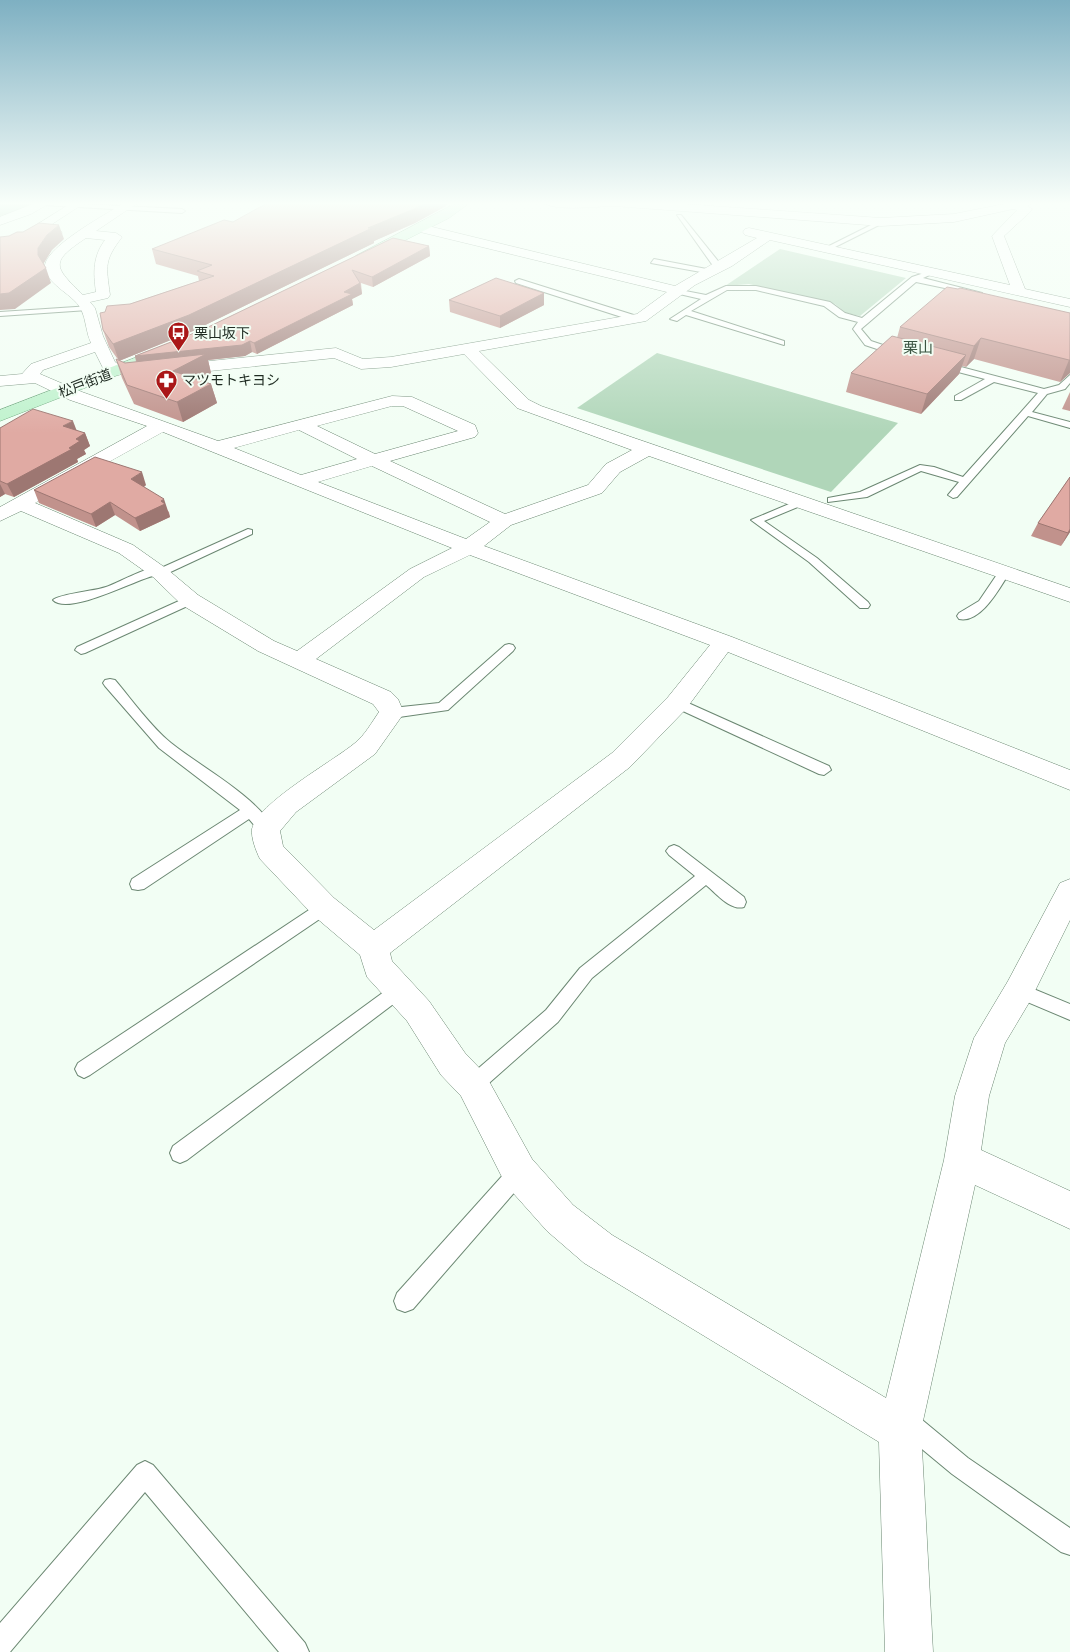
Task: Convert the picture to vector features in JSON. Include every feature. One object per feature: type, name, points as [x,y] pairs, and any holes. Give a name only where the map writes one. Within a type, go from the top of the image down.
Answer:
[{"type":"main road","name":"松戸街道","points":[[0,416],[170,349]]},
{"type":"street","points":[[58,279],[83,304],[109,365],[131,375],[336,353],[352,361],[368,364],[469,350],[636,319],[700,279]]},
{"type":"street","points":[[83,304],[103,295],[101,279]]},
{"type":"street","points":[[629,279],[678,291]]},
{"type":"street","points":[[962,279],[1070,303]]},
{"type":"street","points":[[1014,279],[1019,292]]},
{"type":"street","points":[[28,377],[37,367],[99,345]]},
{"type":"street","points":[[469,350],[523,404],[1070,596]]},
{"type":"street","points":[[0,381],[28,377],[38,378],[64,391],[216,447],[395,520],[724,642],[1070,780]]},
{"type":"street","points":[[216,447],[392,401],[406,401],[469,430],[469,433],[300,481]]},
{"type":"street","points":[[302,425],[450,498],[504,521]]},
{"type":"street","points":[[10,509],[160,426]]},
{"type":"street","points":[[299,661],[417,573],[468,548],[504,521],[595,490],[603,484],[612,469],[628,458],[650,449]]},
{"type":"street","points":[[395,520],[450,498]]},
{"type":"street","points":[[10,509],[126,549],[158,572],[190,600],[282,655],[382,698],[389,705],[392,713],[366,748],[286,805],[259,819],[270,851],[324,907],[374,948],[378,967],[418,1011],[453,1064],[473,1085],[519,1172],[560,1218],[598,1249],[902,1424]]},
{"type":"street","points":[[374,948],[621,760],[677,703],[724,642]]},
{"type":"street","points":[[909,1652],[902,1424],[962,1160],[972,1096],[990,1038],[1019,992],[1068,900]]},
{"type":"street","points":[[962,1160],[1070,1210]]},
{"type":"lane","points":[[915,279],[983,294]]},
{"type":"lane","points":[[904,355],[877,348],[866,342],[860,336],[857,329],[863,321],[915,279]]},
{"type":"lane","points":[[519,281],[636,319]]},
{"type":"lane","points":[[674,319],[726,288],[756,288],[826,304],[842,315],[863,321]]},
{"type":"lane","points":[[678,291],[707,298]]},
{"type":"lane","points":[[0,314],[83,304]]},
{"type":"lane","points":[[686,312],[780,343]]},
{"type":"lane","points":[[931,362],[1044,392],[1062,387],[1070,378]]},
{"type":"lane","points":[[958,398],[994,378]]},
{"type":"lane","points":[[953,495],[1044,392]]},
{"type":"lane","points":[[1026,412],[1070,425]]},
{"type":"lane","points":[[832,500],[863,495],[920,468],[930,469],[965,480]]},
{"type":"lane","points":[[801,502],[756,520],[813,560],[864,606]]},
{"type":"lane","points":[[60,600],[84,598],[106,592],[158,572],[248,532]]},
{"type":"lane","points":[[963,616],[983,604],[1004,572]]},
{"type":"lane","points":[[81,650],[190,600]]},
{"type":"lane","points":[[392,713],[442,707],[509,648]]},
{"type":"lane","points":[[110,683],[164,745],[259,819],[138,884]]},
{"type":"lane","points":[[677,703],[824,770]]},
{"type":"lane","points":[[674,851],[738,902]]},
{"type":"lane","points":[[473,1085],[552,1016],[586,974],[706,876]]},
{"type":"lane","points":[[84,1069],[324,907]]},
{"type":"lane","points":[[180,1153],[398,991]]},
{"type":"lane","points":[[1019,992],[1070,1012]]},
{"type":"lane","points":[[405,1301],[519,1172]]},
{"type":"lane","points":[[902,1424],[1070,1544]]},
{"type":"lane","points":[[0,1643],[145,1473],[296,1652]]},
{"type":"green space","points":[[735,279],[905,279],[860,316],[846,313],[835,304],[749,284],[725,286]]},
{"type":"green space","points":[[657,353],[898,423],[831,492],[577,408]]},
{"type":"building","points":[[0,279],[30,279],[9,293],[0,294]]},
{"type":"building","points":[[205,279],[265,279],[189,315],[113,344],[103,330],[100,313],[105,312],[107,306],[130,304]]},
{"type":"building","points":[[308,279],[358,279],[360,283],[344,292],[352,294],[254,343],[250,341],[242,345],[135,356],[202,330]]},
{"type":"building","points":[[494,279],[499,279],[544,293],[500,316],[449,300]]},
{"type":"building","points":[[947,287],[960,288],[1070,313],[1070,360],[981,338],[974,346],[900,327]]},
{"type":"building","points":[[892,336],[966,355],[927,394],[851,373]]},
{"type":"building","points":[[206,354],[173,371],[211,384],[177,402],[127,385],[116,359],[125,363]]},
{"type":"building","points":[[33,409],[73,421],[63,426],[85,433],[76,439],[80,441],[69,448],[72,449],[7,484],[0,481],[0,428]]},
{"type":"building","points":[[95,457],[142,472],[131,479],[164,499],[161,501],[165,504],[135,518],[110,502],[91,514],[34,490]]},
{"type":"building","points":[[1070,477],[1070,529],[1068,533],[1038,523]]},
{"type":"place","name":"栗山坂下","points":[[178,352]]},
{"type":"place","name":"マツモトキヨシ","points":[[166,399]]},
{"type":"district","name":"栗山","points":[[918,348]]}]
